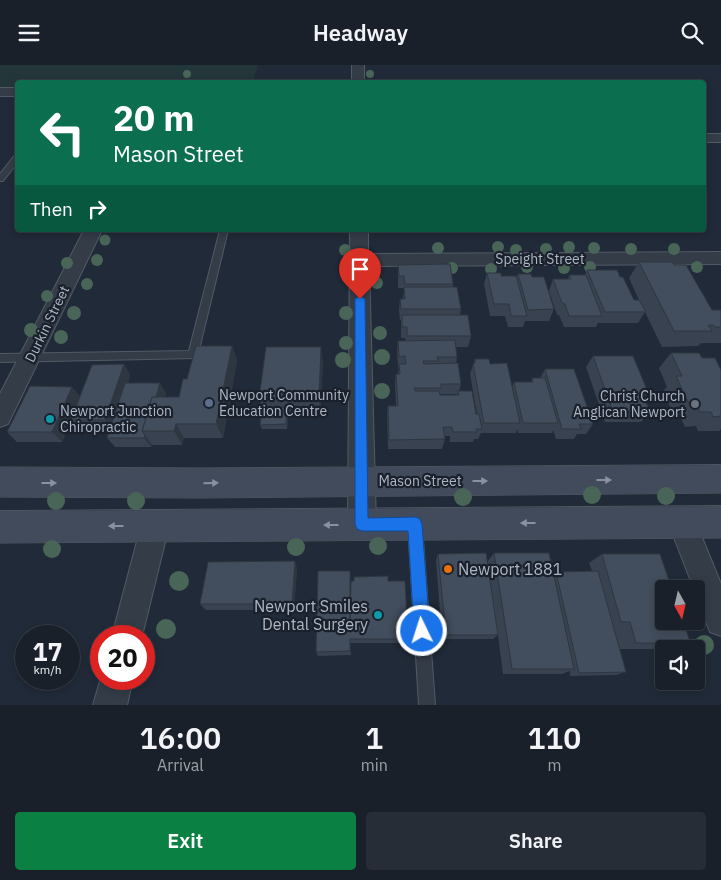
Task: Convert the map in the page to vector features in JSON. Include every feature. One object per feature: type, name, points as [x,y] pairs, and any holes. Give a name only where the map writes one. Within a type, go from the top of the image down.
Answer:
[{"type":"street","points":[[358,65],[358,80]]},
{"type":"street","points":[[0,92],[15,92]]},
{"type":"street","points":[[706,138],[721,138]]},
{"type":"street","name":"Durkin Street","points":[[0,417],[92,232]]},
{"type":"street","points":[[359,232],[362,524]]},
{"type":"street","name":"Speight Street","points":[[360,260],[721,258]]},
{"type":"street","name":"Mason Street","points":[[0,482],[361,482],[721,479]]},
{"type":"street","points":[[682,522],[721,621]]},
{"type":"street","points":[[0,527],[721,522]]},
{"type":"street","points":[[130,625],[155,526]]},
{"type":"street","points":[[110,705],[113,690]]},
{"type":"lane","points":[[0,179],[15,161]]},
{"type":"lane","points":[[0,358],[193,355],[224,232]]},
{"type":"lane","points":[[415,524],[427,705]]},
{"type":"shaded area","points":[[0,65],[258,65],[254,80],[15,80],[15,88],[0,88]]},
{"type":"building","points":[[639,262],[673,262],[674,265],[686,265],[712,310],[721,310],[721,327],[708,325],[712,331],[674,331]]},
{"type":"building","points":[[450,264],[453,284],[405,284],[404,276],[399,276],[398,265]]},
{"type":"building","points":[[587,270],[617,270],[620,277],[623,277],[634,300],[639,300],[646,312],[605,312]]},
{"type":"building","points":[[487,273],[501,273],[501,276],[516,276],[527,316],[511,316],[509,304],[494,304]]},
{"type":"building","points":[[518,274],[544,277],[554,309],[528,310]]},
{"type":"building","points":[[569,275],[586,275],[602,316],[569,316],[553,279],[571,279]]},
{"type":"building","points":[[404,287],[457,287],[461,309],[401,309],[400,299],[405,299]]},
{"type":"building","points":[[402,315],[468,315],[471,336],[407,336],[407,327],[402,327]]},
{"type":"building","points":[[455,340],[457,357],[437,357],[438,361],[423,361],[424,364],[458,363],[461,384],[441,384],[441,388],[414,388],[415,391],[439,391],[440,395],[459,395],[458,391],[472,391],[476,414],[479,414],[482,429],[476,429],[477,432],[453,432],[452,427],[443,427],[445,439],[389,440],[388,406],[398,406],[396,374],[400,374],[399,364],[406,364],[405,356],[399,357],[398,341]]},
{"type":"building","points":[[196,346],[232,346],[216,424],[176,424],[174,431],[142,431],[152,397],[179,397],[183,379],[187,379]]},
{"type":"building","points":[[266,347],[321,347],[319,398],[259,398]]},
{"type":"building","points":[[671,353],[699,353],[702,358],[715,358],[721,370],[721,416],[713,417],[711,412],[700,412],[695,402],[688,402],[676,376],[682,376]]},
{"type":"building","points":[[593,356],[633,356],[648,392],[642,392],[650,412],[613,412]]},
{"type":"building","points":[[475,359],[489,359],[490,364],[507,363],[520,423],[484,423],[473,364]]},
{"type":"building","points":[[124,364],[105,420],[71,420],[92,365]]},
{"type":"building","points":[[545,369],[574,369],[593,424],[579,424],[581,429],[562,429]]},
{"type":"building","points":[[532,378],[545,378],[558,423],[523,423],[514,382],[533,382]]},
{"type":"building","points":[[125,383],[160,383],[156,397],[152,397],[142,431],[145,435],[144,438],[107,438]]},
{"type":"building","points":[[30,386],[72,387],[52,432],[7,432]]},
{"type":"building","points":[[287,407],[286,424],[260,425],[262,408]]},
{"type":"building","points":[[486,553],[498,635],[446,635],[438,554]]},
{"type":"building","points":[[494,553],[549,553],[574,669],[512,669]]},
{"type":"building","points":[[602,554],[660,554],[669,580],[655,580],[655,630],[686,630],[690,640],[655,640],[655,643],[636,643],[630,622],[621,622]]},
{"type":"building","points":[[295,561],[292,604],[200,604],[208,562]]},
{"type":"building","points":[[318,571],[350,571],[350,620],[351,581],[354,581],[354,577],[388,576],[388,581],[405,581],[408,639],[350,639],[350,651],[316,652]]},
{"type":"building","points":[[598,571],[626,672],[579,673],[556,572]]},
{"type":"place","name":"Newport Community Education Centre","points":[[209,403]]},
{"type":"place","name":"Christ Church Anglican Newport","points":[[695,404]]},
{"type":"place","name":"Newport Junction Chiropractic","points":[[50,419]]},
{"type":"place","name":"Newport 1881","points":[[448,569]]},
{"type":"place","name":"Newport Smiles Dental Surgery","points":[[378,615]]},
{"type":"route","points":[[360,299],[362,524],[415,524],[422,631]]}]
